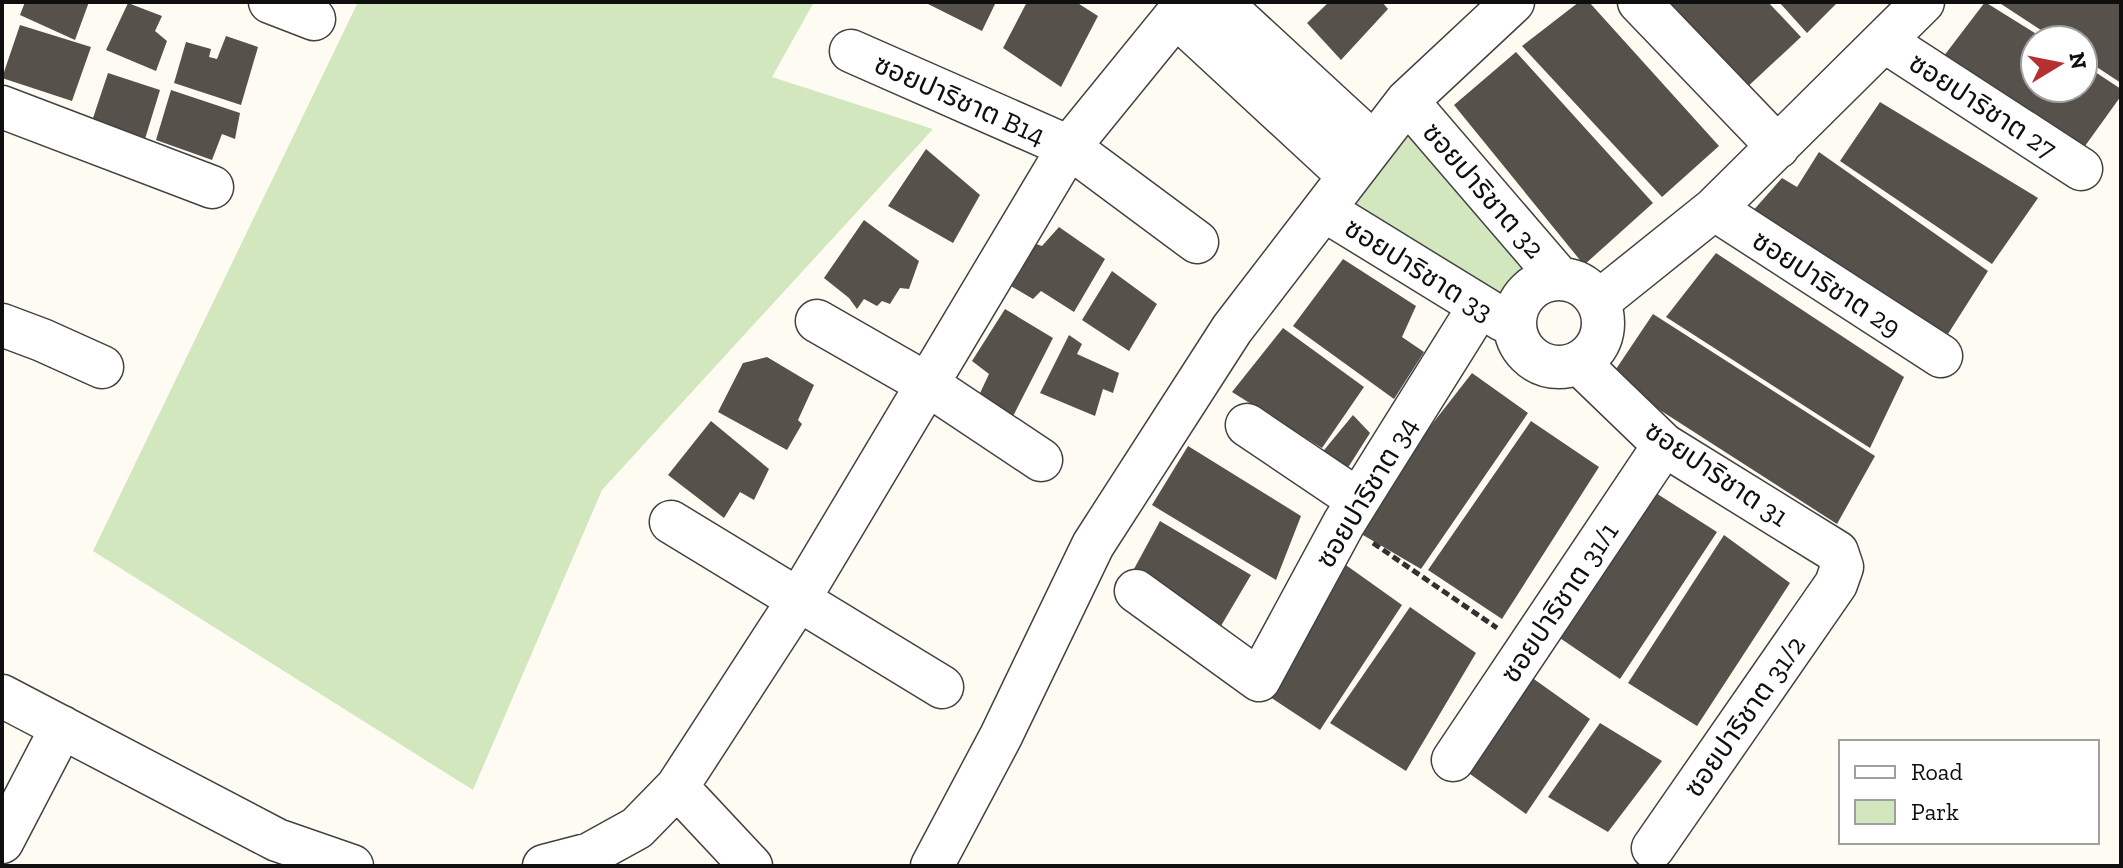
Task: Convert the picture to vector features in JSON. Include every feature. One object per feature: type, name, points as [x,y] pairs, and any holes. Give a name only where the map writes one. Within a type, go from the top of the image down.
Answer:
[{"type":"street","points":[[270,2],[314,19]]},
{"type":"street","points":[[1220,2],[1361,160]]},
{"type":"street","points":[[932,866],[1001,736],[1093,545],[1232,329],[1407,101],[1513,2]]},
{"type":"street","points":[[1639,2],[1778,147]]},
{"type":"street","points":[[1598,302],[1714,209],[1923,2]]},
{"type":"street","points":[[544,866],[590,854],[637,828],[677,787],[799,599],[1069,147],[1181,9],[1361,160]]},
{"type":"street","name":"ซอยปาริชาต 27","points":[[1884,41],[2081,169]]},
{"type":"street","name":"ซอยปาริชาต B14","points":[[851,51],[1069,147],[1197,242]]},
{"type":"street","name":"ซอยปาริชาต 32","points":[[1407,101],[1560,279]]},
{"type":"street","points":[[2,107],[212,187]]},
{"type":"street","name":"ซอยปาริชาต 29","points":[[1714,209],[1941,356]]},
{"type":"street","name":"ซอยปาริชาต 33","points":[[1324,210],[1515,327]]},
{"type":"street","points":[[1560,279],[1582,285],[1598,302],[1603,332],[1595,350],[1579,363],[1560,368],[1534,360],[1518,340],[1515,327],[1518,306],[1523,297],[1540,283],[1560,279]]},
{"type":"street","name":"ซอยปาริชาต 34","points":[[1136,591],[1259,680],[1351,512],[1479,307]]},
{"type":"street","points":[[817,321],[927,384],[1041,460]]},
{"type":"street","points":[[2,325],[102,367]]},
{"type":"street","name":"ซอยปาริชาต 31","points":[[1579,363],[1664,445],[1837,552],[1842,567],[1836,584]]},
{"type":"street","points":[[1247,425],[1351,512]]},
{"type":"street","name":"ซอยปาริชาต 31/1","points":[[1453,760],[1664,445]]},
{"type":"street","points":[[671,522],[942,687]]},
{"type":"street","name":"ซอยปาริชาต 31/2","points":[[1653,848],[1836,584]]},
{"type":"street","points":[[2,696],[62,727],[271,853],[352,866]]},
{"type":"street","points":[[2,842],[62,727]]},
{"type":"street","points":[[677,787],[751,866]]},
{"type":"path","points":[[1351,512],[1528,648]]},
{"type":"green space","points":[[358,2],[814,2],[772,77],[933,129],[602,490],[473,790],[93,551]]},
{"type":"green space","points":[[1407,112],[1541,277],[1520,294],[1511,320],[1329,208]]},
{"type":"building","points":[[25,2],[89,2],[75,40],[20,15]]},
{"type":"building","points":[[924,2],[996,2],[982,31]]},
{"type":"building","points":[[1027,2],[1076,2],[1098,16],[1061,87],[1003,48]]},
{"type":"building","points":[[1329,2],[1382,2],[1388,9],[1341,60],[1307,23]]},
{"type":"building","points":[[1579,2],[1589,2],[1719,146],[1662,197],[1522,46]]},
{"type":"building","points":[[1666,2],[1768,2],[1801,37],[1743,91]]},
{"type":"building","points":[[1779,2],[1838,2],[1807,33]]},
{"type":"building","points":[[1985,2],[2020,24],[2019,104],[2099,104],[2099,75],[2121,89],[2121,96],[2080,153],[1937,65]]},
{"type":"building","points":[[1998,2],[2121,2],[2121,83],[2099,69],[2099,24],[2032,24]]},
{"type":"building","points":[[128,3],[162,16],[155,31],[167,41],[156,71],[106,50]]},
{"type":"building","points":[[20,25],[91,47],[72,101],[2,78]]},
{"type":"building","points":[[226,36],[258,47],[241,105],[174,83],[186,42],[211,49],[209,57],[217,59]]},
{"type":"building","points":[[1516,52],[1653,203],[1584,265],[1454,105]]},
{"type":"building","points":[[108,73],[160,90],[145,139],[92,121]]},
{"type":"building","points":[[171,90],[240,113],[235,139],[222,134],[212,160],[156,140]]},
{"type":"building","points":[[1880,102],[2038,198],[1992,264],[1840,161]]},
{"type":"building","points":[[926,149],[980,195],[953,243],[888,206]]},
{"type":"building","points":[[1819,152],[1988,271],[1948,334],[1751,213],[1782,178],[1797,187]]},
{"type":"building","points":[[864,220],[919,261],[909,289],[900,288],[890,304],[882,301],[877,306],[864,299],[857,309],[849,298],[824,278]]},
{"type":"building","points":[[1059,227],[1105,259],[1074,312],[1041,291],[1033,299],[1004,282],[1027,241],[1042,246]]},
{"type":"building","points":[[1716,253],[1904,377],[1870,448],[1666,317]]},
{"type":"building","points":[[1343,259],[1416,306],[1402,337],[1424,352],[1394,399],[1293,326]]},
{"type":"building","points":[[1112,271],[1157,304],[1129,351],[1082,320]]},
{"type":"building","points":[[1005,309],[1053,338],[1009,424],[974,406],[989,374],[972,361]]},
{"type":"building","points":[[1653,314],[1875,456],[1837,524],[1610,378]]},
{"type":"building","points":[[1283,328],[1364,387],[1322,448],[1232,392]]},
{"type":"building","points":[[1069,335],[1082,344],[1077,354],[1119,373],[1113,393],[1103,389],[1095,416],[1040,393]]},
{"type":"building","points":[[767,357],[814,385],[798,420],[802,424],[787,450],[718,412],[743,363]]},
{"type":"building","points":[[1472,373],[1528,413],[1421,569],[1351,528]]},
{"type":"building","points":[[1353,415],[1370,433],[1349,466],[1332,471],[1320,455]]},
{"type":"building","points":[[711,421],[769,469],[754,500],[740,492],[724,518],[668,475]]},
{"type":"building","points":[[1531,421],[1599,467],[1502,619],[1428,570]]},
{"type":"building","points":[[1188,446],[1301,516],[1276,580],[1152,505]]},
{"type":"building","points":[[1648,488],[1717,532],[1620,679],[1554,634]]},
{"type":"building","points":[[1160,521],[1251,575],[1215,636],[1128,580]]},
{"type":"building","points":[[1724,535],[1790,583],[1697,726],[1628,683]]},
{"type":"building","points":[[1336,558],[1402,605],[1320,730],[1258,689]]},
{"type":"building","points":[[1410,607],[1476,653],[1406,771],[1330,723]]},
{"type":"building","points":[[1524,672],[1590,719],[1526,814],[1463,769]]},
{"type":"building","points":[[1600,723],[1662,761],[1608,832],[1548,797]]}]
